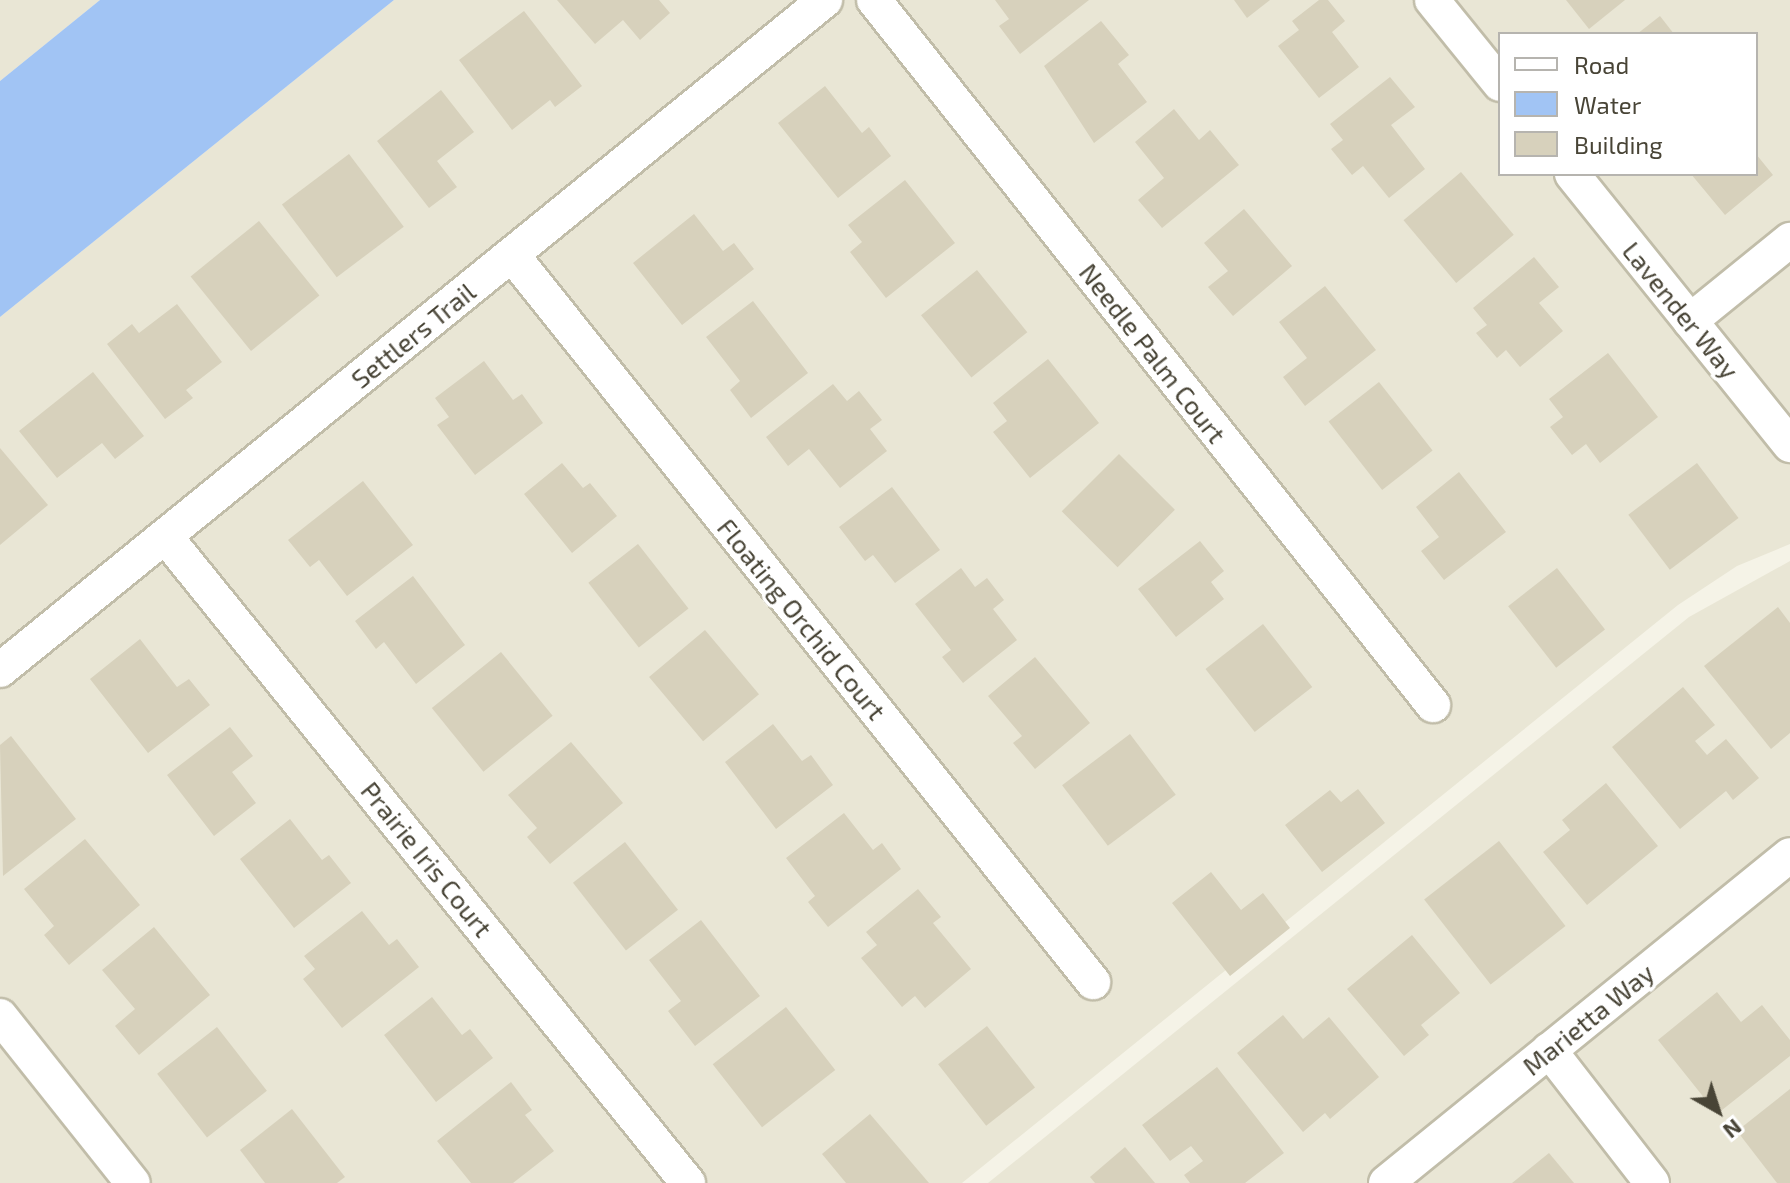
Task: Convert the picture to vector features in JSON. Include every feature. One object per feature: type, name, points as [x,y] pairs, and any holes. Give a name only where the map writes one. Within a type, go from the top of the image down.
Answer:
[{"type":"street","name":"Settlers Trail","points":[[0,670],[825,0]]},
{"type":"street","name":"Needle Palm Court","points":[[874,0],[1433,705]]},
{"type":"street","points":[[1432,0],[1498,82]]},
{"type":"street","name":"Lavender Way","points":[[1574,176],[1790,445]]},
{"type":"street","points":[[1690,321],[1790,240]]},
{"type":"street","name":"Floating Orchid Court","points":[[512,255],[1093,982]]},
{"type":"street","name":"Prairie Iris Court","points":[[165,536],[688,1183]]},
{"type":"street","name":"Marietta Way","points":[[1386,1183],[1790,855]]},
{"type":"street","points":[[0,1016],[133,1183]]},
{"type":"street","points":[[1549,1050],[1652,1183]]},
{"type":"shaded area","points":[[0,0],[100,0],[0,81]]},
{"type":"shaded area","points":[[394,0],[1790,0],[1790,544],[1737,566],[1678,605],[962,1183],[0,1183],[0,317]]},
{"type":"shaded area","points":[[1790,561],[1790,1183],[988,1183],[1689,617]]},
{"type":"water","points":[[100,0],[394,0],[0,317],[0,81]]},
{"type":"building","points":[[557,0],[659,0],[670,13],[640,40],[623,20],[595,44]]},
{"type":"building","points":[[995,0],[1089,0],[1020,54],[999,26],[1009,19]]},
{"type":"building","points":[[1234,0],[1270,0],[1247,18]]},
{"type":"building","points":[[1319,0],[1328,0],[1345,21],[1332,32],[1359,67],[1319,98],[1278,46],[1299,30],[1292,21]]},
{"type":"building","points":[[1566,0],[1625,0],[1589,29]]},
{"type":"building","points":[[524,11],[582,86],[555,107],[550,100],[512,130],[459,60]]},
{"type":"building","points":[[1660,16],[1672,32],[1640,32]]},
{"type":"building","points":[[1101,21],[1129,55],[1118,64],[1147,102],[1094,143],[1044,66]]},
{"type":"building","points":[[1390,77],[1415,107],[1391,125],[1425,169],[1389,198],[1363,166],[1352,175],[1331,149],[1343,140],[1330,124]]},
{"type":"building","points":[[825,86],[862,133],[869,127],[891,156],[838,198],[778,123]]},
{"type":"building","points":[[441,90],[474,132],[437,161],[457,187],[429,208],[377,141]]},
{"type":"building","points":[[1174,109],[1199,140],[1210,130],[1239,165],[1162,228],[1138,200],[1164,178],[1135,142]]},
{"type":"building","points":[[349,154],[404,227],[337,277],[282,205]]},
{"type":"building","points":[[1758,156],[1773,175],[1725,215],[1693,176],[1758,176]]},
{"type":"building","points":[[1461,172],[1514,235],[1456,283],[1404,220]]},
{"type":"building","points":[[905,180],[955,243],[886,298],[850,252],[862,242],[848,225]]},
{"type":"building","points":[[1244,209],[1292,266],[1233,316],[1208,287],[1228,271],[1204,243]]},
{"type":"building","points":[[694,214],[723,251],[734,243],[754,269],[682,325],[633,263]]},
{"type":"building","points":[[259,221],[319,296],[251,351],[191,276]]},
{"type":"building","points":[[1534,257],[1559,287],[1539,303],[1563,331],[1520,367],[1506,350],[1497,358],[1476,333],[1487,325],[1473,308]]},
{"type":"building","points":[[977,270],[1027,332],[971,377],[921,315]]},
{"type":"building","points":[[1325,286],[1376,350],[1305,406],[1283,377],[1307,358],[1279,322]]},
{"type":"building","points":[[753,301],[808,373],[751,418],[730,390],[740,381],[706,337]]},
{"type":"building","points":[[177,304],[222,362],[186,390],[193,398],[165,419],[107,344],[132,324],[139,333]]},
{"type":"building","points":[[1608,353],[1658,417],[1600,463],[1586,444],[1572,455],[1550,427],[1563,417],[1549,399]]},
{"type":"building","points":[[1048,359],[1099,423],[1030,478],[993,432],[1007,421],[993,403]]},
{"type":"building","points":[[484,361],[513,400],[522,394],[543,423],[475,475],[437,425],[449,417],[435,398]]},
{"type":"building","points":[[93,372],[144,436],[115,459],[102,443],[57,478],[19,431]]},
{"type":"building","points":[[1379,382],[1433,451],[1382,490],[1329,421]]},
{"type":"building","points":[[833,384],[847,401],[859,391],[882,420],[870,429],[887,451],[840,488],[809,449],[788,466],[766,437]]},
{"type":"building","points":[[0,448],[48,505],[0,545]]},
{"type":"building","points":[[1119,454],[1175,510],[1118,567],[1062,511]]},
{"type":"building","points":[[562,463],[583,488],[590,483],[617,516],[572,553],[524,494]]},
{"type":"building","points":[[1697,463],[1739,518],[1670,570],[1628,515]]},
{"type":"building","points":[[1459,472],[1506,532],[1444,580],[1421,551],[1439,537],[1416,507]]},
{"type":"building","points":[[363,481],[413,545],[347,596],[319,560],[310,567],[288,540]]},
{"type":"building","points":[[892,487],[940,550],[895,583],[873,555],[865,561],[839,527]]},
{"type":"building","points":[[1200,541],[1224,571],[1211,582],[1224,599],[1176,637],[1138,589]]},
{"type":"building","points":[[638,544],[688,609],[639,647],[588,583]]},
{"type":"building","points":[[961,568],[975,587],[987,578],[1004,600],[993,609],[1017,640],[963,683],[942,657],[951,650],[915,604]]},
{"type":"building","points":[[1557,568],[1605,629],[1556,668],[1508,606]]},
{"type":"building","points":[[413,576],[465,645],[416,684],[384,642],[376,649],[355,621]]},
{"type":"building","points":[[1778,607],[1790,623],[1790,733],[1771,749],[1704,666]]},
{"type":"building","points":[[1263,624],[1312,687],[1255,732],[1205,669]]},
{"type":"building","points":[[705,630],[759,694],[703,741],[649,677]]},
{"type":"building","points":[[140,639],[177,687],[189,679],[210,705],[148,753],[90,679]]},
{"type":"building","points":[[501,652],[553,716],[483,772],[432,708]]},
{"type":"building","points":[[1035,657],[1090,723],[1035,769],[1013,743],[1022,736],[988,696]]},
{"type":"building","points":[[1683,687],[1715,725],[1695,741],[1707,755],[1726,739],[1759,778],[1733,800],[1726,791],[1680,829],[1612,747]]},
{"type":"building","points":[[773,724],[802,761],[811,755],[833,785],[776,829],[725,762]]},
{"type":"building","points":[[230,727],[253,756],[232,772],[256,803],[214,836],[167,775]]},
{"type":"building","points":[[1130,734],[1176,795],[1108,846],[1062,785]]},
{"type":"building","points":[[11,736],[76,819],[3,876],[0,745]]},
{"type":"building","points":[[571,742],[623,803],[550,864],[527,837],[537,828],[508,795]]},
{"type":"building","points":[[1606,783],[1658,846],[1587,905],[1543,852],[1570,830],[1562,820]]},
{"type":"building","points":[[1358,789],[1385,823],[1322,872],[1285,825],[1330,790],[1341,802]]},
{"type":"building","points":[[844,813],[873,850],[882,843],[901,869],[828,927],[808,902],[815,896],[786,858]]},
{"type":"building","points":[[290,819],[322,860],[329,855],[351,883],[294,928],[240,859]]},
{"type":"building","points":[[85,839],[140,905],[69,965],[44,935],[54,926],[24,889]]},
{"type":"building","points":[[1499,841],[1565,926],[1491,985],[1424,899]]},
{"type":"building","points":[[625,842],[678,910],[626,950],[573,883]]},
{"type":"building","points":[[1211,872],[1241,910],[1263,893],[1290,928],[1230,976],[1172,903]]},
{"type":"building","points":[[918,889],[941,917],[933,923],[971,969],[925,1008],[915,996],[902,1007],[861,958],[877,945],[866,932]]},
{"type":"building","points":[[362,911],[389,945],[397,939],[419,967],[342,1028],[303,979],[315,969],[304,956]]},
{"type":"building","points":[[701,920],[760,996],[695,1046],[668,1011],[681,1001],[649,960]]},
{"type":"building","points":[[154,927],[210,995],[139,1055],[115,1026],[135,1009],[102,970]]},
{"type":"building","points":[[1412,935],[1460,993],[1421,1025],[1429,1035],[1404,1056],[1347,989]]},
{"type":"building","points":[[1717,992],[1741,1022],[1762,1005],[1790,1040],[1790,1056],[1717,1114],[1658,1040]]},
{"type":"building","points":[[432,997],[462,1035],[470,1029],[493,1058],[436,1102],[384,1035]]},
{"type":"building","points":[[786,1007],[835,1070],[762,1127],[713,1064]]},
{"type":"building","points":[[1283,1015],[1303,1039],[1329,1017],[1379,1077],[1330,1119],[1325,1113],[1303,1132],[1237,1053]]},
{"type":"building","points":[[987,1026],[1035,1087],[986,1126],[938,1064]]},
{"type":"building","points":[[217,1027],[267,1091],[207,1138],[157,1074]]},
{"type":"building","points":[[1217,1067],[1284,1153],[1245,1183],[1190,1183],[1184,1175],[1203,1161],[1191,1146],[1170,1161],[1142,1125]]},
{"type":"building","points":[[511,1082],[532,1110],[525,1115],[554,1151],[513,1183],[471,1183],[437,1141]]},
{"type":"building","points":[[1790,1089],[1790,1183],[1777,1183],[1737,1131]]},
{"type":"building","points":[[292,1109],[345,1177],[337,1183],[265,1183],[240,1150]]},
{"type":"building","points":[[870,1114],[929,1183],[846,1183],[822,1154]]},
{"type":"building","points":[[1125,1147],[1155,1183],[1095,1183],[1090,1177]]},
{"type":"building","points":[[1549,1153],[1574,1183],[1512,1183]]}]
